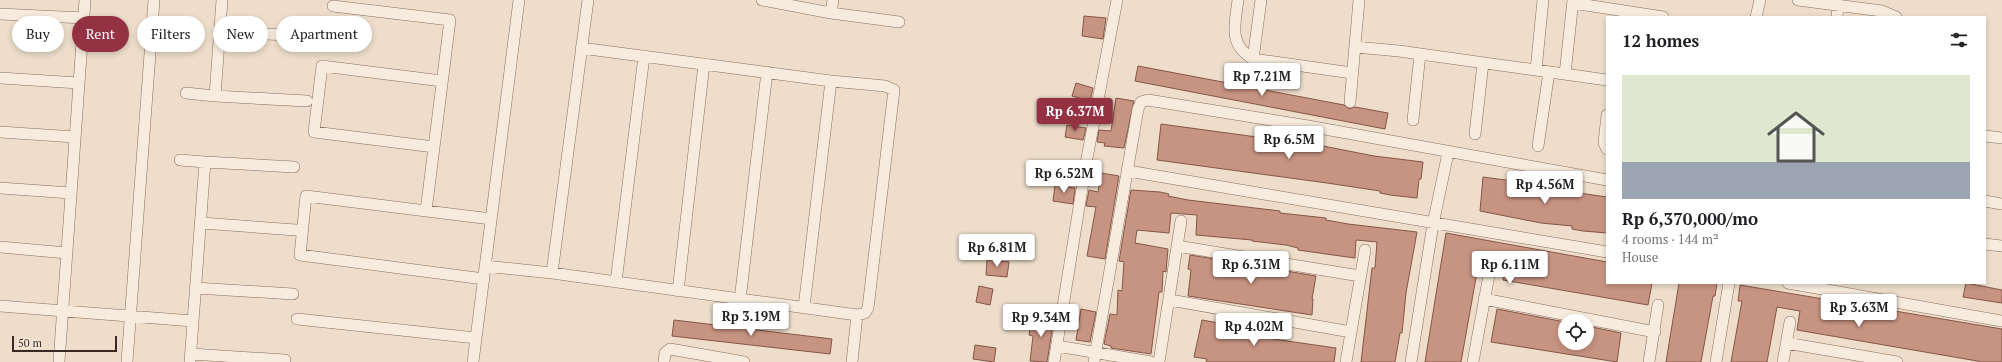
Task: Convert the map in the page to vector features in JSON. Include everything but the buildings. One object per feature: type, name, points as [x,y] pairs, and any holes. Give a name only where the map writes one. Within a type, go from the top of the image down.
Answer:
[{"type":"street","points":[[84,16],[85,0]]},
{"type":"street","points":[[127,362],[154,0]]},
{"type":"street","points":[[221,16],[222,0]]},
{"type":"street","points":[[473,362],[519,0]]},
{"type":"street","points":[[552,273],[588,0]]},
{"type":"street","points":[[762,0],[831,13],[899,22]]},
{"type":"street","points":[[831,13],[833,0]]},
{"type":"street","points":[[1054,362],[1087,158],[1117,0]]},
{"type":"street","points":[[1238,0],[1234,29],[1236,40],[1245,54],[1253,59],[1352,73]]},
{"type":"street","points":[[1253,59],[1261,0]]},
{"type":"street","points":[[1350,102],[1359,0]]},
{"type":"street","points":[[1536,70],[1543,0]]},
{"type":"street","points":[[1756,16],[1760,0]]},
{"type":"street","points":[[1798,0],[1838,12],[1882,11],[1894,16]]},
{"type":"street","points":[[1564,74],[1573,2],[1657,16]]},
{"type":"street","points":[[333,6],[450,20],[426,211]]},
{"type":"street","points":[[0,14],[72,17]]},
{"type":"street","points":[[485,266],[552,273],[856,315],[865,313],[868,308],[894,90],[885,86],[831,81],[581,48]]},
{"type":"street","points":[[1355,48],[1420,54],[1606,80]]},
{"type":"street","points":[[59,362],[82,52]]},
{"type":"street","points":[[215,96],[218,52]]},
{"type":"street","points":[[1413,120],[1420,54]]},
{"type":"street","points":[[616,282],[644,56]]},
{"type":"street","points":[[1475,134],[1483,63]]},
{"type":"street","points":[[678,291],[704,64]]},
{"type":"street","points":[[434,147],[314,132],[322,66],[442,81]]},
{"type":"street","points":[[740,300],[768,72]]},
{"type":"street","points":[[1538,146],[1549,72]]},
{"type":"street","points":[[0,78],[80,83]]},
{"type":"street","points":[[804,307],[831,81]]},
{"type":"street","points":[[186,93],[307,101]]},
{"type":"street","points":[[1095,357],[1138,109],[1141,102],[1148,100],[1308,126],[1448,153],[1606,180]]},
{"type":"street","points":[[1606,124],[1604,143],[1606,147]]},
{"type":"street","points":[[0,132],[76,137]]},
{"type":"street","points":[[1986,136],[2002,138]]},
{"type":"street","points":[[1411,362],[1433,224],[1448,153]]},
{"type":"street","points":[[180,160],[294,167]]},
{"type":"street","points":[[205,162],[191,358],[285,360]]},
{"type":"street","points":[[1128,171],[1433,224],[1606,252]]},
{"type":"street","points":[[0,188],[71,193]]},
{"type":"street","points":[[484,279],[300,255],[306,196],[491,220]]},
{"type":"street","points":[[1986,201],[2002,204]]},
{"type":"street","points":[[1159,362],[1170,300],[1181,221]]},
{"type":"street","points":[[201,223],[296,230]]},
{"type":"street","points":[[1986,244],[2002,246]]},
{"type":"street","points":[[1177,246],[1360,276]]},
{"type":"street","points":[[0,247],[67,253]]},
{"type":"street","points":[[1346,362],[1365,250]]},
{"type":"street","points":[[1474,362],[1489,275]]},
{"type":"street","points":[[1716,362],[1729,284]]},
{"type":"street","points":[[1794,284],[2002,321]]},
{"type":"street","points":[[195,288],[293,294]]},
{"type":"street","points":[[1484,299],[1655,332]]},
{"type":"street","points":[[1170,300],[1351,332]]},
{"type":"street","points":[[1649,362],[1655,332],[1658,305]]},
{"type":"street","points":[[0,306],[193,321]]},
{"type":"street","points":[[852,362],[856,315]]},
{"type":"street","points":[[297,319],[476,338]]},
{"type":"street","points":[[1783,362],[1790,322]]},
{"type":"street","points":[[1786,343],[1896,362]]},
{"type":"street","points":[[1057,346],[1095,357],[1151,362]]},
{"type":"street","points":[[664,362],[665,352],[670,349],[744,362]]}]
